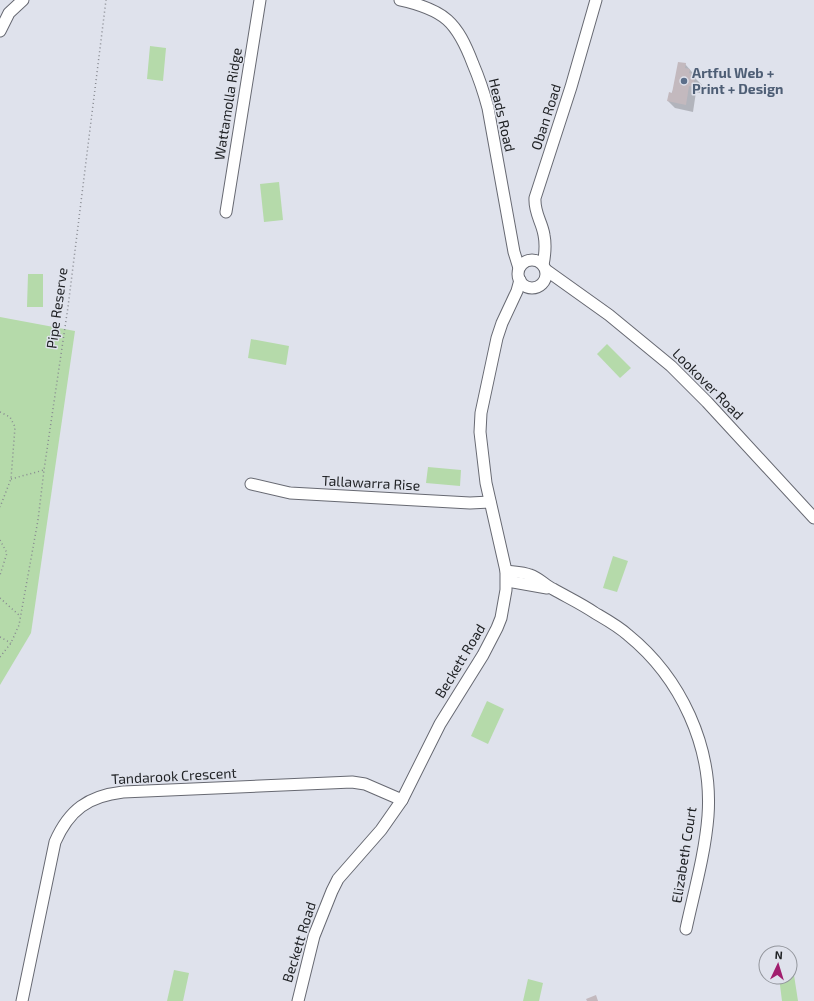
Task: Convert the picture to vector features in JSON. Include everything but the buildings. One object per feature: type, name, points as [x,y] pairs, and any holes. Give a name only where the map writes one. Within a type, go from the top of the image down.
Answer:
[{"type":"street","points":[[0,31],[9,14],[23,0]]},
{"type":"street","name":"Wattamolla Ridge","points":[[226,212],[260,0]]},
{"type":"street","name":"Heads Road","points":[[400,0],[419,5],[446,18],[453,25],[466,45],[483,89],[488,108],[514,252],[519,268]]},
{"type":"street","name":"Oban Road","points":[[538,264],[545,242],[534,206],[535,198],[571,87],[596,0]]},
{"type":"street","points":[[514,252],[538,264],[546,274],[544,282],[537,287],[524,284],[518,274],[519,268],[525,261],[538,264]]},
{"type":"street","name":"Lookover Road","points":[[538,264],[609,315],[671,366],[707,402],[814,518]]},
{"type":"street","name":"Lookover Road","points":[[544,282],[567,286]]},
{"type":"street","name":"Beckett Road","points":[[298,1001],[314,936],[332,891],[345,870],[382,830],[402,800],[440,724],[497,628],[504,606],[506,576],[486,483],[480,438],[480,413],[497,338],[502,323],[524,284]]},
{"type":"street","name":"Tallawarra Rise","points":[[251,484],[290,493],[470,503],[490,502]]},
{"type":"street","name":"Elizabeth Court","points":[[506,576],[530,575],[615,625],[640,646],[666,674],[679,693],[702,748],[706,768],[708,793],[708,816],[705,838],[686,929]]},
{"type":"street","name":"Tandarook Crescent","points":[[22,1001],[55,842],[63,826],[70,817],[80,807],[92,800],[106,795],[123,792],[352,782],[371,786],[402,800]]},
{"type":"path","name":"Pipe Reserve","points":[[0,657],[11,643],[16,632],[38,520],[68,308],[106,0]]},
{"type":"path","points":[[0,412],[10,417],[15,427],[11,479],[0,507]]},
{"type":"path","points":[[11,479],[44,470]]},
{"type":"path","points":[[0,540],[7,553],[0,575]]},
{"type":"path","points":[[0,598],[20,616]]},
{"type":"path","points":[[0,637],[11,643]]},
{"type":"green space","points":[[150,46],[166,48],[163,81],[147,79]]},
{"type":"green space","points":[[279,182],[283,220],[264,222],[260,184]]},
{"type":"green space","points":[[28,274],[43,274],[43,307],[27,307]]},
{"type":"green space","points":[[0,317],[75,331],[31,633],[0,685]]},
{"type":"green space","points":[[251,339],[289,346],[286,365],[248,358]]},
{"type":"green space","points":[[607,344],[631,368],[620,378],[597,354]]},
{"type":"green space","points":[[428,467],[461,470],[460,486],[426,483]]},
{"type":"green space","points":[[613,556],[628,561],[617,592],[603,588]]},
{"type":"green space","points":[[487,701],[504,709],[488,744],[471,736]]},
{"type":"green space","points":[[174,970],[189,973],[183,1001],[167,1001]]},
{"type":"green space","points":[[528,979],[543,983],[539,1001],[523,1001]]},
{"type":"green space","points":[[780,985],[796,985],[798,1001],[782,1001]]},
{"type":"place","name":"Artful Web + Print + Design","points":[[684,81]]}]
